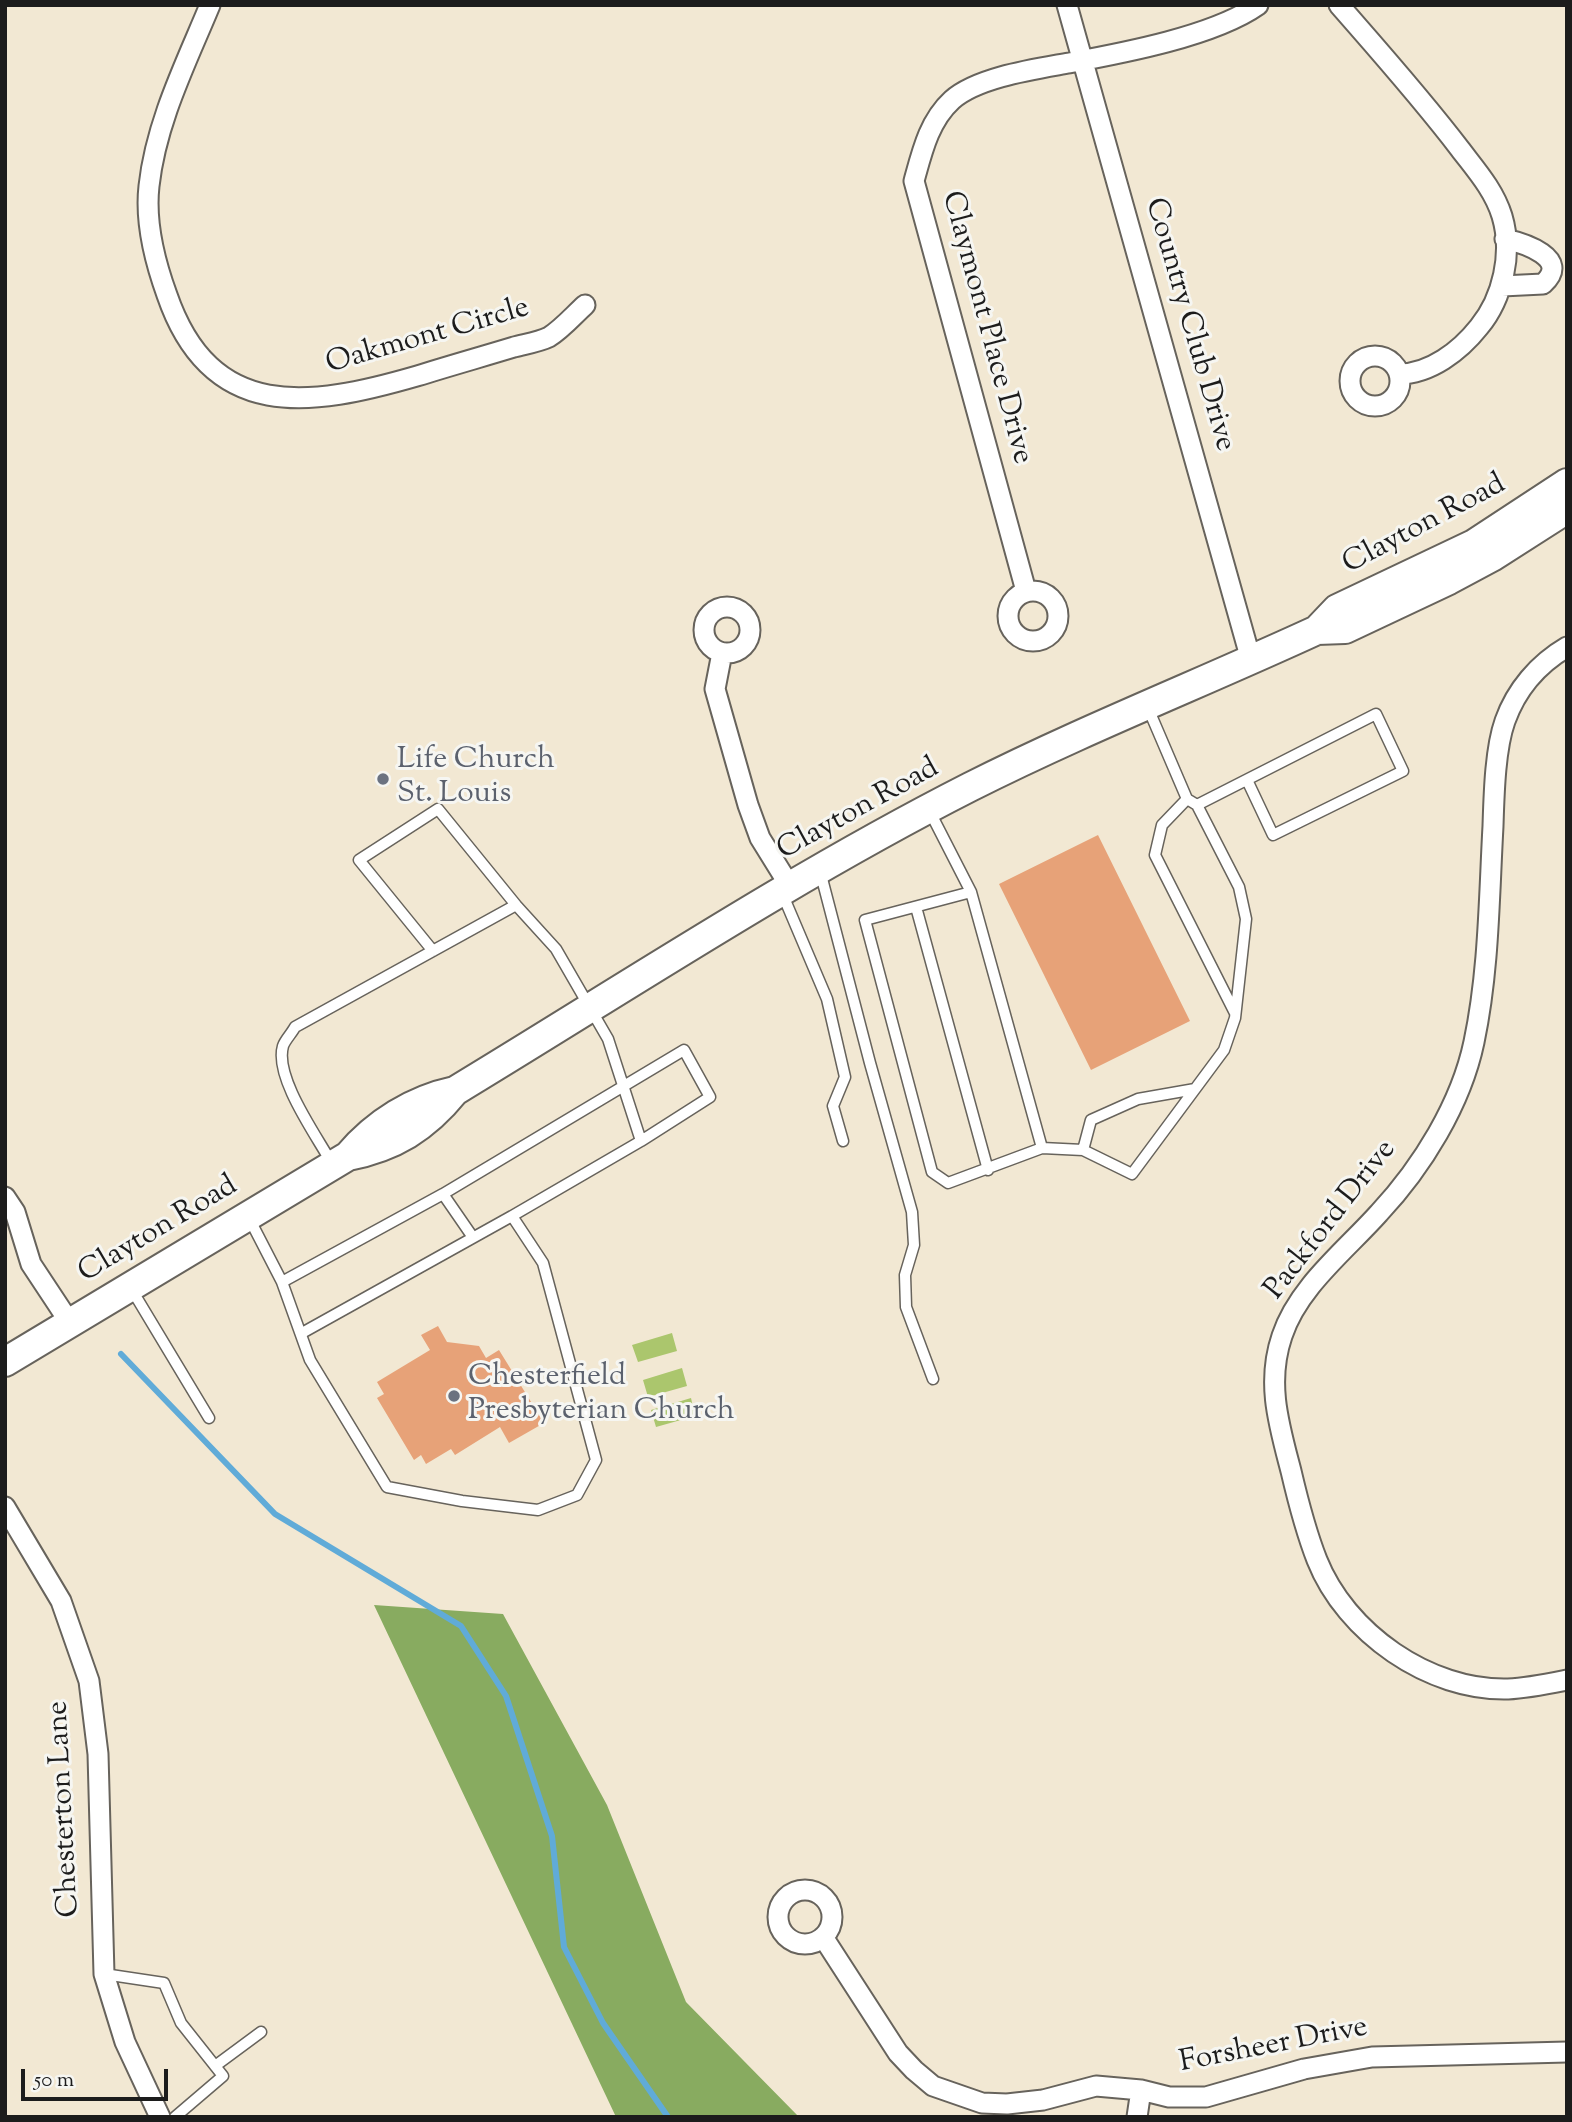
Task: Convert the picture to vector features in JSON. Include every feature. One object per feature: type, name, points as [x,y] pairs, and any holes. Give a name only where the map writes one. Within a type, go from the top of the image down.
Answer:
[{"type":"main road","name":"Clayton Road","points":[[5,1362],[340,1161],[368,1133],[426,1097],[455,1091],[820,870],[929,809],[1147,705],[1317,630],[1337,609],[1474,544],[1567,483]]},
{"type":"main road","name":"Clayton Road","points":[[1317,630],[1345,629],[1449,580],[1492,557],[1567,509]]},
{"type":"street","name":"Oakmont Circle","points":[[210,5],[174,91],[157,146],[149,187],[150,228],[159,272],[174,316],[195,354],[219,374],[251,389],[291,399],[322,399],[365,391],[549,337],[585,305]]},
{"type":"street","name":"Country Club Drive","points":[[1067,5],[1251,660]]},
{"type":"street","name":"Claymont Place Drive","points":[[1026,591],[914,181],[927,135],[953,99],[1004,75],[1083,60],[1190,34],[1244,15],[1258,5]]},
{"type":"street","points":[[1339,5],[1435,116],[1492,190],[1502,216],[1505,239],[1502,286],[1493,311],[1459,348],[1433,366],[1415,374],[1399,374]]},
{"type":"street","points":[[1502,286],[1543,284],[1554,268],[1554,261],[1546,251],[1505,239]]},
{"type":"street","name":"Packford Drive","points":[[1567,647],[1525,682],[1503,725],[1494,802],[1485,968],[1474,1045],[1455,1098],[1413,1171],[1381,1212],[1302,1299],[1283,1333],[1275,1363],[1274,1405],[1318,1562],[1341,1603],[1370,1633],[1397,1655],[1429,1673],[1461,1683],[1505,1689],[1567,1680]]},
{"type":"street","points":[[722,653],[715,689],[748,805],[760,838],[786,890]]},
{"type":"street","points":[[5,1197],[15,1212],[31,1264],[70,1323]]},
{"type":"street","name":"Chesterton Lane","points":[[5,1507],[61,1601],[89,1681],[98,1754],[104,1974],[125,2042],[160,2117]]},
{"type":"street","name":"Forsheer Drive","points":[[823,1937],[898,2053],[933,2085],[982,2103],[1007,2104],[1043,2099],[1096,2086],[1141,2090],[1170,2097],[1206,2097],[1304,2069],[1372,2057],[1567,2052]]},
{"type":"street","points":[[1137,2117],[1141,2090]]},
{"type":"lane","points":[[971,892],[865,920],[932,1172],[948,1183],[1042,1148],[1083,1150],[1132,1174],[1224,1049],[1236,1013],[1246,919],[1239,887],[1197,805],[1187,799],[1147,705]]},
{"type":"lane","points":[[1197,805],[1376,714],[1403,771],[1273,835],[1247,780]]},
{"type":"lane","points":[[1187,799],[1162,825],[1155,855],[1236,1013]]},
{"type":"lane","points":[[433,951],[359,860],[438,809],[516,905],[556,949],[608,1039],[641,1141]]},
{"type":"lane","points":[[929,809],[971,892],[1042,1148]]},
{"type":"lane","points":[[820,870],[912,1212],[914,1245],[905,1276],[906,1307],[933,1379]]},
{"type":"lane","points":[[786,890],[827,999],[845,1077],[833,1106],[843,1141]]},
{"type":"lane","points":[[340,1161],[298,1104],[282,1065],[283,1044],[296,1027],[516,905]]},
{"type":"lane","points":[[916,907],[988,1170]]},
{"type":"lane","points":[[282,1282],[443,1194],[623,1084],[684,1050],[710,1097],[641,1141],[512,1216],[302,1333]]},
{"type":"lane","points":[[1083,1150],[1091,1120],[1138,1099],[1195,1089]]},
{"type":"lane","points":[[443,1194],[472,1237]]},
{"type":"lane","points":[[248,1216],[282,1282],[310,1360],[387,1487],[462,1501],[538,1510],[578,1495],[596,1460],[543,1263],[512,1216]]},
{"type":"lane","points":[[130,1287],[209,1418]]},
{"type":"lane","points":[[104,1974],[164,1983],[181,2023],[223,2076],[176,2117]]},
{"type":"lane","points":[[215,2066],[261,2032]]},
{"type":"green space","points":[[672,1333],[677,1351],[638,1362],[632,1345]]},
{"type":"green space","points":[[682,1368],[687,1386],[648,1397],[643,1380]]},
{"type":"green space","points":[[691,1398],[695,1416],[656,1427],[651,1410]]},
{"type":"green space","points":[[374,1605],[503,1614],[607,1805],[686,2002],[799,2117],[616,2117]]},
{"type":"building","points":[[1098,835],[1190,1021],[1091,1070],[999,884]]},
{"type":"building","name":"Chesterfield Presbyterian Church","points":[[438,1326],[447,1342],[479,1346],[486,1358],[499,1350],[544,1423],[509,1443],[500,1427],[455,1455],[451,1449],[426,1464],[421,1455],[414,1460],[377,1398],[384,1394],[377,1382],[430,1350],[421,1335]]},
{"type":"waterway","points":[[121,1354],[275,1514],[461,1626],[506,1696],[552,1836],[564,1947],[603,2023],[668,2117]]},
{"type":"place","name":"Life Church St. Louis","points":[[383,779]]},
{"type":"place","name":"Chesterfield Presbyterian Church","points":[[454,1396]]}]
